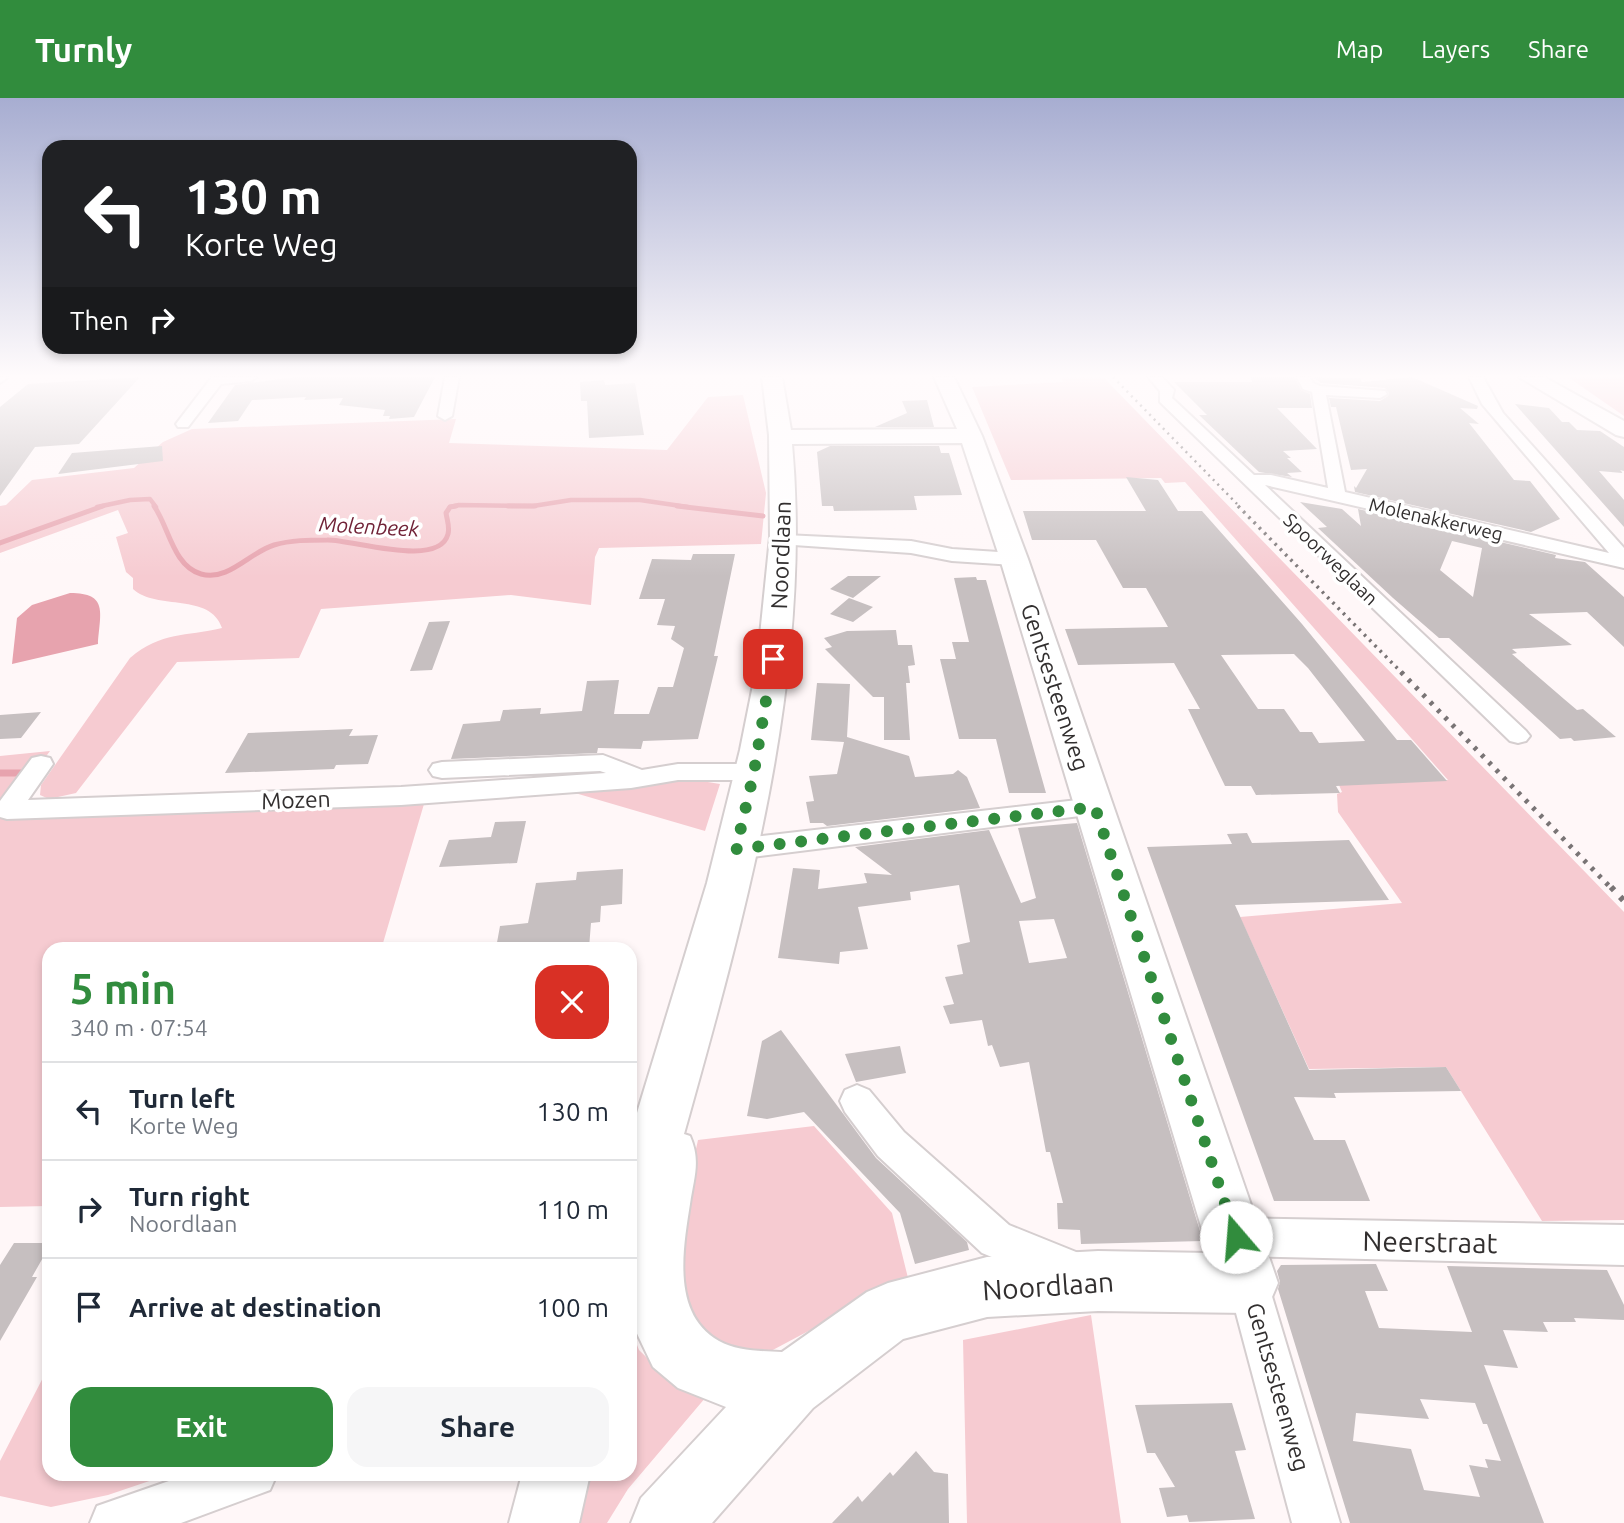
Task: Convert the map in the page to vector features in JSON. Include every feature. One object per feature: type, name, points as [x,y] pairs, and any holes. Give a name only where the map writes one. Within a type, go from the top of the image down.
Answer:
[{"type":"street","name":"Noordlaan","points":[[637,1199],[693,1019],[754,772],[783,589],[785,540],[781,444]]},
{"type":"street","name":"Gentsesteenweg","points":[[974,444],[1014,559],[1242,1260],[1316,1523]]},
{"type":"street","name":"Spoorweglaan","points":[[1211,444],[1518,736]]},
{"type":"street","points":[[1328,444],[1338,497]]},
{"type":"street","points":[[1522,444],[1624,561]]},
{"type":"street","name":"Molenakkerweg","points":[[1248,480],[1272,480],[1624,561]]},
{"type":"street","points":[[785,540],[911,547],[952,555],[1014,559]]},
{"type":"street","points":[[442,769],[603,762],[640,779]]},
{"type":"street","name":"Mozen","points":[[41,764],[7,810],[401,796],[640,779],[678,772],[754,772]]},
{"type":"street","points":[[736,849],[1095,807]]},
{"type":"street","name":"Noordlaan","points":[[693,1019],[653,1270],[654,1294],[661,1322],[678,1348],[704,1368],[736,1379],[790,1385]]},
{"type":"street","points":[[856,1101],[891,1144],[996,1239],[1098,1281]]},
{"type":"street","name":"Neerstraat","points":[[1242,1260],[1624,1245]]},
{"type":"street","name":"Noordlaan","points":[[666,1523],[790,1385],[888,1313],[987,1287],[1098,1281],[1242,1260]]},
{"type":"street","points":[[114,1523],[234,1481]]},
{"type":"street","points":[[544,1523],[554,1481]]},
{"type":"shaded area","points":[[161,444],[465,444],[667,450],[672,444],[754,444],[766,493],[761,544],[599,548],[595,557],[591,605],[511,595],[321,609],[299,658],[177,662],[76,793],[49,799],[40,795],[41,785],[130,658],[163,639],[222,628],[216,617],[206,610],[143,596],[133,589],[133,578],[126,572],[116,537],[128,533],[118,510],[0,553],[0,506],[6,505],[32,480],[134,468]]},
{"type":"shaded area","points":[[996,444],[1168,444],[1624,912],[1624,1220],[1542,1221],[1446,1067],[1309,1069],[1240,917],[1402,903],[1338,812],[1337,794],[1342,792],[1339,785],[1448,780],[1185,482],[1165,483],[1161,478],[1011,480]]},
{"type":"shaded area","points":[[70,593],[82,594],[97,601],[100,614],[98,644],[12,664],[17,618],[32,605]]},
{"type":"shaded area","points":[[50,751],[13,801],[223,811],[424,804],[383,942],[42,942],[42,1206],[0,1207],[0,756]]},
{"type":"shaded area","points":[[683,778],[720,784],[705,831],[575,793],[621,789]]},
{"type":"shaded area","points":[[814,1126],[892,1213],[908,1278],[758,1358],[715,1353],[666,1282],[698,1140]]},
{"type":"shaded area","points":[[1091,1315],[1121,1523],[967,1523],[963,1340]]},
{"type":"shaded area","points":[[637,1345],[679,1389],[706,1397],[637,1478]]},
{"type":"shaded area","points":[[42,1380],[42,1481],[149,1481],[108,1495],[51,1507],[0,1496],[0,1461]]},
{"type":"shaded area","points":[[577,1481],[635,1481],[607,1523],[566,1523]]},
{"type":"building","points":[[0,444],[79,444],[35,447],[0,496]]},
{"type":"building","points":[[1229,444],[1312,444],[1317,449],[1283,451],[1302,472],[1287,473],[1292,477],[1259,472]]},
{"type":"building","points":[[1345,444],[1485,444],[1514,480],[1530,481],[1560,519],[1531,532],[1355,492],[1354,486],[1356,488],[1367,469],[1351,470]]},
{"type":"building","points":[[1550,444],[1619,444],[1624,447],[1624,471],[1620,470],[1623,473],[1599,471],[1624,500],[1624,527]]},
{"type":"building","points":[[162,446],[163,461],[58,474],[72,453]]},
{"type":"building","points":[[830,446],[939,446],[941,453],[949,453],[962,495],[914,496],[917,510],[834,511],[833,506],[822,506],[817,452]]},
{"type":"building","points":[[1126,477],[1158,480],[1178,511],[1202,511],[1302,624],[1397,740],[1411,740],[1447,781],[1336,786],[1340,793],[1256,795],[1251,786],[1225,786],[1188,709],[1200,709],[1174,663],[1078,665],[1065,629],[1168,627],[1146,588],[1123,588],[1096,540],[1032,540],[1023,511],[1146,511]],"holes":[[[1294,654],[1365,741],[1319,743],[1312,732],[1300,732],[1284,709],[1258,709],[1221,655]]]},
{"type":"building","points":[[1300,502],[1342,509],[1361,526],[1358,509],[1556,555],[1555,558],[1585,562],[1624,597],[1624,647],[1587,612],[1529,614],[1572,645],[1512,649],[1517,653],[1512,654],[1577,710],[1583,709],[1616,737],[1574,741],[1571,738],[1560,739],[1449,638],[1439,638],[1393,598],[1318,528],[1327,527]],"holes":[[[1452,541],[1482,548],[1473,597],[1440,570]]]},
{"type":"building","points":[[693,554],[735,554],[714,656],[718,656],[698,739],[643,741],[641,749],[598,748],[597,753],[451,759],[463,724],[500,721],[503,710],[541,708],[540,714],[582,711],[587,681],[619,680],[614,714],[649,714],[658,687],[673,687],[684,648],[671,639],[675,626],[657,625],[665,599],[639,599],[652,559],[691,560]]},
{"type":"building","points":[[848,576],[881,576],[853,598],[830,589]]},
{"type":"building","points":[[976,577],[977,580],[986,580],[1046,793],[1009,793],[996,739],[959,739],[940,659],[956,659],[952,642],[969,642],[954,578]]},
{"type":"building","points":[[849,598],[873,607],[853,622],[830,614]]},
{"type":"building","points":[[450,621],[432,670],[410,671],[429,622]]},
{"type":"building","points":[[896,630],[898,645],[912,645],[915,665],[908,666],[910,683],[906,683],[910,740],[884,740],[884,697],[873,697],[825,649],[832,647],[824,638],[847,631]]},
{"type":"building","points":[[817,683],[850,684],[847,737],[909,756],[915,777],[953,774],[958,770],[967,777],[980,808],[827,826],[823,823],[810,823],[806,802],[814,801],[809,776],[837,774],[844,742],[811,740]]},
{"type":"building","points":[[41,712],[21,738],[0,739],[0,715]]},
{"type":"building","points":[[353,729],[349,736],[378,735],[368,764],[336,765],[334,769],[225,773],[248,733]]},
{"type":"building","points":[[526,821],[517,863],[439,867],[449,840],[491,837],[495,822]]},
{"type":"building","points":[[1077,823],[1203,1241],[1081,1244],[1080,1230],[1058,1229],[1057,1203],[1063,1203],[1050,1152],[1046,1152],[1029,1062],[1000,1067],[992,1045],[988,1046],[982,1020],[950,1024],[943,1006],[954,1004],[945,977],[963,974],[957,945],[970,942],[959,885],[910,892],[911,900],[858,907],[868,949],[840,952],[839,964],[778,958],[793,868],[820,870],[818,889],[867,883],[864,873],[892,875],[855,847],[989,830],[1021,903],[1036,898],[1018,828]],"holes":[[[1054,919],[1067,958],[1029,963],[1019,921]]]},
{"type":"building","points":[[1247,833],[1252,843],[1349,840],[1389,900],[1235,905],[1309,1070],[1446,1067],[1461,1091],[1334,1093],[1336,1098],[1294,1097],[1314,1140],[1345,1140],[1370,1201],[1274,1201],[1147,847],[1232,844],[1227,834]]},
{"type":"building","points":[[623,869],[622,904],[601,906],[600,922],[591,923],[589,942],[497,942],[500,926],[528,923],[536,883],[576,880],[577,872]]},
{"type":"building","points":[[781,1030],[876,1158],[967,1242],[969,1250],[915,1264],[900,1213],[804,1112],[767,1119],[747,1116],[762,1041]]},
{"type":"building","points":[[900,1046],[906,1073],[856,1082],[845,1054]]},
{"type":"building","points":[[14,1243],[42,1243],[42,1259],[32,1277],[37,1277],[0,1341],[0,1265]]},
{"type":"building","points":[[1376,1264],[1388,1291],[1365,1291],[1379,1328],[1472,1332],[1447,1266],[1607,1270],[1624,1305],[1624,1320],[1574,1318],[1576,1322],[1543,1322],[1548,1332],[1503,1330],[1518,1368],[1484,1365],[1544,1523],[1350,1523],[1278,1289],[1280,1282],[1277,1271],[1281,1265]],"holes":[[[1420,1399],[1475,1403],[1483,1424],[1487,1424],[1501,1461],[1485,1459],[1488,1468],[1469,1465],[1480,1497],[1424,1490],[1411,1449],[1353,1441],[1356,1413],[1429,1419]]]},
{"type":"building","points":[[1232,1403],[1246,1450],[1235,1451],[1255,1519],[1189,1522],[1187,1515],[1167,1517],[1159,1488],[1175,1487],[1155,1453],[1147,1453],[1135,1405]]},
{"type":"building","points":[[916,1451],[934,1472],[948,1474],[949,1523],[832,1523],[858,1496],[862,1502],[890,1472],[893,1476]]},
{"type":"waterway","name":"Molenbeek","points":[[97,507],[150,499],[156,507]]},
{"type":"waterway","name":"Molenbeek","points":[[533,506],[571,500],[640,500],[688,507]]},
{"type":"waterway","name":"Molenbeek","points":[[0,543],[103,506]]},
{"type":"waterway","name":"Molenbeek","points":[[154,506],[184,563],[192,570],[211,575],[230,570],[274,545],[293,541],[327,540],[393,550],[429,550],[441,544],[448,534],[446,513],[450,507]]},
{"type":"waterway","name":"Molenbeek","points":[[450,507],[456,506]]},
{"type":"waterway","name":"Molenbeek","points":[[508,506],[533,506]]},
{"type":"waterway","name":"Molenbeek","points":[[450,507],[533,506]]},
{"type":"waterway","name":"Molenbeek","points":[[677,506],[763,516]]},
{"type":"waterway","points":[[0,773],[24,773]]},
{"type":"railway","points":[[1178,444],[1240,507]]},
{"type":"railway","points":[[1238,506],[1403,674]]},
{"type":"railway","points":[[1401,672],[1612,889]]},
{"type":"railway","points":[[1611,887],[1624,901]]},
{"type":"route","points":[[773,659],[754,772],[736,849],[1095,807],[1236,1237]]}]
